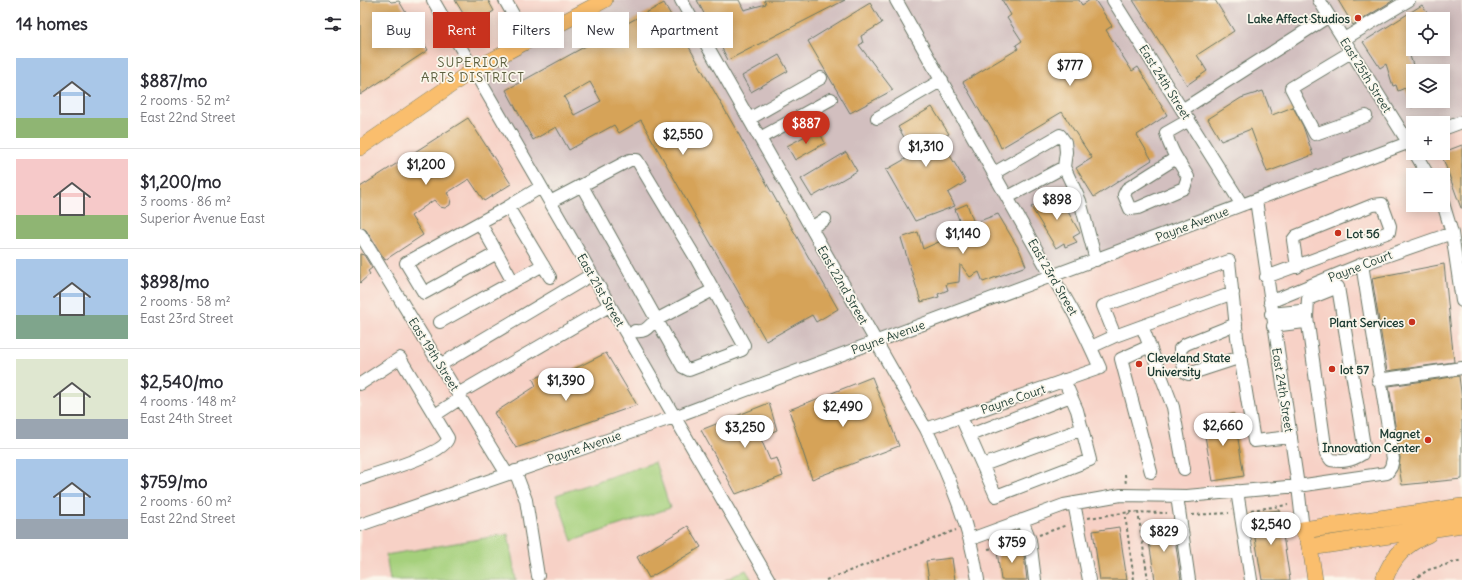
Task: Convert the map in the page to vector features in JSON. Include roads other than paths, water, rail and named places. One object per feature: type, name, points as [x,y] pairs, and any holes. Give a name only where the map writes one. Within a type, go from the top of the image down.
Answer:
[{"type":"highway","points":[[1303,530],[1462,507]]},
{"type":"highway","points":[[1310,547],[1455,525]]},
{"type":"highway","points":[[1384,580],[1392,562],[1407,545],[1417,539],[1455,525]]},
{"type":"main road","points":[[564,22],[605,0]]},
{"type":"main road","points":[[360,148],[473,70],[515,48]]},
{"type":"main road","name":"East 24th Street","points":[[1303,530],[1310,547],[1315,580]]},
{"type":"street","name":"East 21st Street","points":[[433,0],[610,306],[631,333],[674,417],[769,580]]},
{"type":"street","points":[[505,0],[512,12]]},
{"type":"street","name":"East 22nd Street","points":[[681,0],[926,429],[955,492],[970,539],[978,580]]},
{"type":"street","name":"East 23rd Street","points":[[896,0],[1052,277],[1069,302],[1100,368]]},
{"type":"street","name":"East 24th Street","points":[[1113,0],[1242,205]]},
{"type":"street","name":"East 25th Street","points":[[1319,0],[1351,52],[1406,135]]},
{"type":"street","points":[[1344,40],[1409,0]]},
{"type":"street","points":[[1176,158],[1127,189],[1124,196],[1130,209],[1138,208],[1184,188],[1188,177],[1176,158],[1169,147],[1166,133],[1185,115],[1329,16]]},
{"type":"street","points":[[1351,52],[1291,88],[1316,134],[1366,116]]},
{"type":"street","points":[[749,119],[821,78]]},
{"type":"street","points":[[877,118],[942,80]]},
{"type":"street","points":[[760,138],[831,99]]},
{"type":"street","points":[[1450,126],[1462,122]]},
{"type":"street","points":[[994,173],[1060,135],[1065,142],[1066,152],[1064,167],[1080,201],[1096,260]]},
{"type":"street","name":"Payne Avenue","points":[[360,525],[674,417],[1242,205],[1406,146]]},
{"type":"street","points":[[550,202],[630,160],[637,160],[744,345],[742,350],[690,370],[683,367],[655,320],[582,186]]},
{"type":"street","points":[[1008,197],[1064,167]]},
{"type":"street","points":[[497,253],[424,293],[406,263],[480,223],[541,187]]},
{"type":"street","name":"East 24th Street","points":[[1256,200],[1266,277],[1291,436],[1303,530]]},
{"type":"street","points":[[1266,277],[1297,266],[1389,232],[1390,226],[1382,204],[1373,205],[1296,236],[1293,240],[1297,266]]},
{"type":"street","points":[[508,207],[550,277]]},
{"type":"street","points":[[1446,212],[1452,233],[1462,300]]},
{"type":"street","points":[[811,228],[825,219]]},
{"type":"street","points":[[480,223],[513,282]]},
{"type":"street","name":"Payne Court","points":[[1271,308],[1361,265],[1452,233]]},
{"type":"street","name":"East 19th Street","points":[[360,234],[459,396],[511,472],[526,500],[538,576]]},
{"type":"street","points":[[1115,336],[1103,306],[1137,292],[1229,261],[1236,324],[1254,441],[1291,436]]},
{"type":"street","points":[[440,322],[543,265]]},
{"type":"street","points":[[1361,265],[1393,480]]},
{"type":"street","points":[[440,364],[592,275]]},
{"type":"street","points":[[1271,308],[1300,311],[1307,317],[1326,453],[1331,460],[1341,462],[1353,460],[1362,454],[1364,446],[1338,287],[1308,299],[1307,317],[1304,322],[1274,326]]},
{"type":"street","points":[[631,333],[640,332],[652,325],[655,320],[713,290]]},
{"type":"street","points":[[1091,347],[1115,336],[1233,293]]},
{"type":"street","points":[[435,415],[459,396],[610,306]]},
{"type":"street","points":[[1236,324],[1186,344],[1180,349],[1181,358],[1186,373],[1189,374],[1241,357]]},
{"type":"street","points":[[1142,326],[1173,407],[1184,469]]},
{"type":"street","points":[[1150,346],[1121,359],[1151,472]]},
{"type":"street","points":[[360,384],[400,358],[447,434],[448,442],[429,454],[360,479]]},
{"type":"street","name":"Payne Court","points":[[926,429],[1100,368]]},
{"type":"street","points":[[1379,380],[1462,368]]},
{"type":"street","points":[[962,417],[996,496],[1090,460],[1077,410],[1064,380]]},
{"type":"street","points":[[970,435],[1070,396]]},
{"type":"street","points":[[983,465],[1082,429]]},
{"type":"street","points":[[970,539],[1074,503],[1121,494],[1178,496],[1298,486],[1387,473],[1391,467]]},
{"type":"street","points":[[1237,491],[1251,580]]},
{"type":"street","points":[[1178,496],[1189,580]]},
{"type":"street","points":[[1074,503],[1089,580]]},
{"type":"street","points":[[1022,520],[1029,539],[1035,580]]},
{"type":"place","name":"Lake Affect Studios","points":[[1358,18]]},
{"type":"place","name":"Lot 56","points":[[1338,233]]},
{"type":"place","name":"Plant Services","points":[[1412,322]]},
{"type":"place","name":"Cleveland State University","points":[[1139,364]]},
{"type":"place","name":"lot 57","points":[[1332,369]]},
{"type":"place","name":"Magnet Innovation Center","points":[[1428,440]]},
{"type":"district","name":"SUPERIOR ARTS DISTRICT","points":[[473,70]]}]
